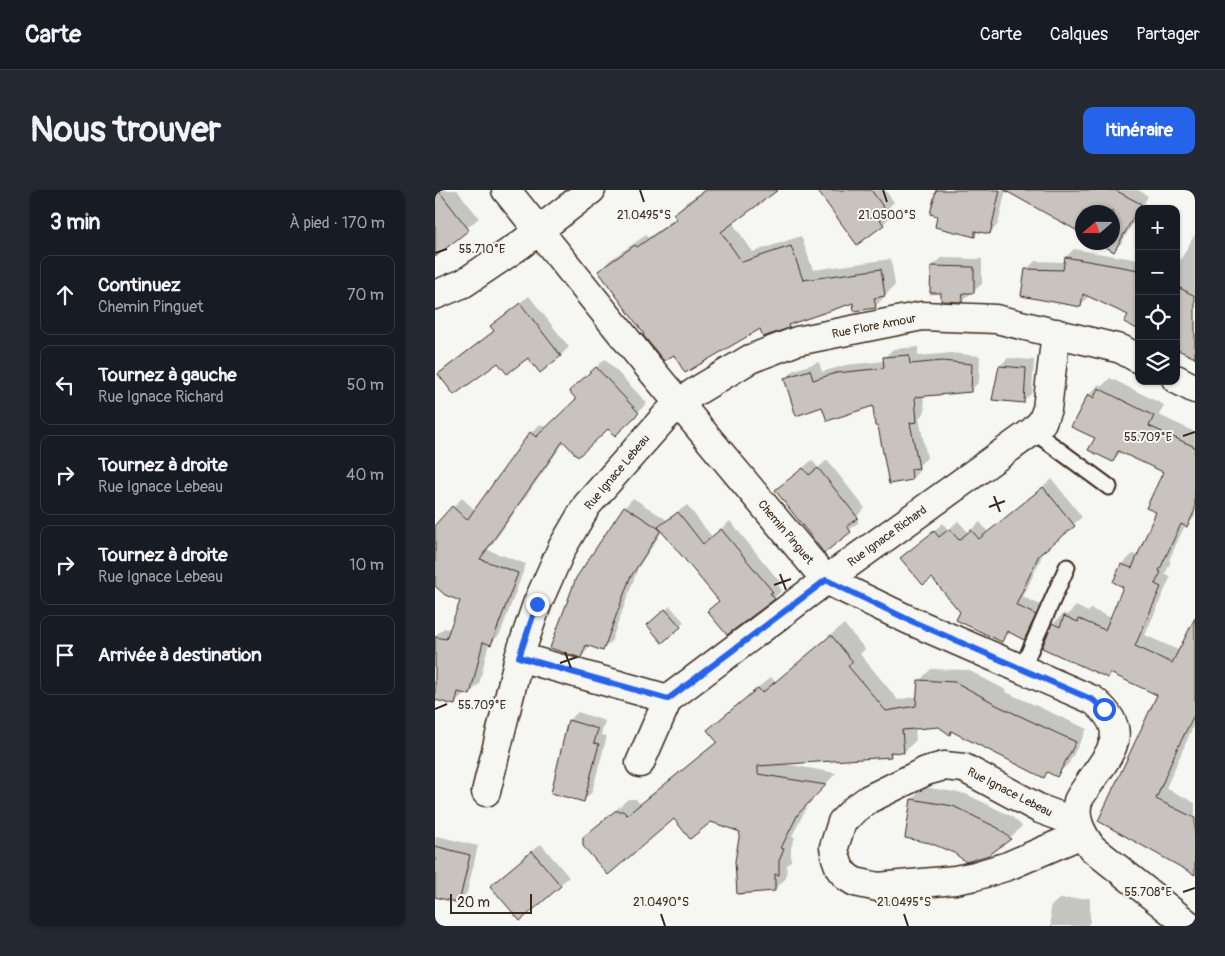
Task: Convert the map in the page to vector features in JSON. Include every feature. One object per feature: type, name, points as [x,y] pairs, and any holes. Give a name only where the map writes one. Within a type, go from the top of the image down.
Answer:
[{"type":"street","name":"Chemin Pinguet","points":[[506,190],[826,580],[909,620],[1093,700],[1104,709],[1111,720],[1115,734],[1114,748],[1078,800],[1077,811],[1080,829]]},
{"type":"street","points":[[435,295],[464,283],[539,231],[591,190]]},
{"type":"street","name":"Rue Flore Amour","points":[[679,403],[750,359],[797,341],[922,316],[996,319],[1121,349],[1135,357]]},
{"type":"street","name":"Rue Ignace Richard","points":[[640,763],[668,699],[826,580],[1033,431],[1042,422],[1047,408],[1056,332]]},
{"type":"street","points":[[1180,381],[1195,389]]},
{"type":"street","name":"Rue Ignace Lebeau","points":[[486,792],[519,657],[537,604],[562,548],[587,505],[679,403]]},
{"type":"street","points":[[519,657],[668,699]]},
{"type":"street","name":"Rue Ignace Lebeau","points":[[944,766],[964,768],[1080,829],[1008,866],[975,876],[955,880],[878,887],[855,882],[847,877],[836,858],[834,847],[842,822],[855,809],[869,799],[925,771],[944,766]]},
{"type":"street","points":[[1080,829],[1092,848],[1190,926]]},
{"type":"lane","points":[[1033,431],[1109,487]]},
{"type":"lane","points":[[1024,670],[1028,655],[1067,567]]},
{"type":"building","points":[[435,190],[438,190],[469,230],[435,257]]},
{"type":"building","points":[[706,190],[778,190],[721,232],[742,262],[791,246],[803,280],[881,269],[885,296],[874,298],[876,308],[854,311],[853,303],[788,325],[789,328],[763,337],[760,329],[685,373],[674,355],[664,361],[643,335],[598,271],[677,219],[673,214]]},
{"type":"building","points":[[817,190],[871,190],[887,212],[878,217],[884,225],[857,245]]},
{"type":"building","points":[[936,190],[1000,190],[990,234],[975,231],[975,237],[935,227],[937,216],[930,214]]},
{"type":"building","points":[[1004,190],[1115,190],[1141,204],[1135,205],[1135,215],[1120,241],[1120,205],[1075,205],[1075,230]]},
{"type":"building","points":[[1065,257],[1135,269],[1135,328],[1124,322],[1128,315],[1083,294],[1081,307],[1021,296],[1025,269],[1063,270]]},
{"type":"building","points":[[931,266],[974,267],[974,293],[963,293],[962,302],[941,301],[941,293],[930,293]]},
{"type":"building","points":[[1180,288],[1195,296],[1195,358],[1180,351]]},
{"type":"building","points":[[520,303],[561,356],[540,373],[528,358],[507,374],[498,363],[454,395],[438,374],[494,331],[490,326]]},
{"type":"building","points":[[909,355],[910,364],[942,361],[972,364],[971,392],[915,397],[917,422],[910,423],[919,468],[911,469],[912,480],[889,484],[878,426],[875,426],[873,406],[827,421],[822,407],[796,416],[784,378],[810,370],[813,380],[836,373],[884,368],[883,357]]},
{"type":"building","points":[[999,366],[1026,368],[1024,403],[992,400]]},
{"type":"building","points":[[596,367],[639,413],[615,436],[608,429],[578,457],[563,441],[480,559],[518,573],[491,645],[483,642],[470,695],[458,692],[455,705],[435,700],[435,637],[446,639],[460,601],[445,595],[435,586],[435,525],[452,506],[467,520],[530,432],[536,437],[576,399],[569,391]]},
{"type":"building","points":[[1098,388],[1154,416],[1149,426],[1195,447],[1195,510],[1187,527],[1181,524],[1159,571],[1161,572],[1155,584],[1161,587],[1135,646],[1172,663],[1195,618],[1195,713],[1176,751],[1156,799],[1195,818],[1195,875],[1098,821],[1157,695],[1110,673],[1108,678],[1042,648],[1052,623],[1060,627],[1064,616],[1078,622],[1079,619],[1105,630],[1123,587],[1113,582],[1121,564],[1132,568],[1156,512],[1146,508],[1163,472],[1118,451],[1113,462],[1088,450],[1095,438],[1071,427],[1088,394],[1094,398]]},
{"type":"building","points":[[803,468],[809,475],[818,468],[858,518],[847,526],[851,532],[824,553],[775,490]]},
{"type":"building","points":[[1043,487],[1075,526],[1039,555],[1016,605],[1036,615],[1024,640],[1007,631],[1002,642],[956,620],[960,612],[932,578],[923,585],[900,558],[934,531],[939,537],[949,529],[959,540],[971,530],[979,539]]},
{"type":"building","points":[[624,506],[661,530],[630,578],[603,651],[586,645],[581,658],[550,648],[576,578]]},
{"type":"building","points":[[678,512],[703,544],[721,529],[773,592],[770,593],[775,599],[727,635],[707,611],[719,601],[658,527]]},
{"type":"building","points":[[665,609],[681,627],[662,643],[647,625]]},
{"type":"building","points":[[831,635],[853,662],[848,666],[886,711],[916,706],[918,680],[955,682],[994,704],[1076,742],[1057,777],[1047,772],[1044,778],[951,731],[950,735],[939,727],[902,730],[904,753],[890,752],[891,757],[758,766],[758,774],[826,785],[798,814],[781,848],[784,849],[779,861],[779,875],[775,874],[775,891],[737,894],[735,861],[740,832],[711,822],[690,839],[674,819],[608,875],[583,846],[583,837],[615,811],[623,811],[627,815],[717,742],[707,730],[758,688],[762,693]]},
{"type":"building","points":[[568,720],[598,729],[594,743],[599,744],[584,802],[551,793]]},
{"type":"building","points":[[911,799],[953,806],[998,828],[1011,839],[989,855],[966,862],[954,853],[930,843],[905,838]]},
{"type":"building","points":[[435,846],[470,855],[459,903],[435,897]]},
{"type":"building","points":[[532,851],[561,886],[520,921],[490,886]]},
{"type":"route","points":[[537,604],[519,657],[668,699],[826,580],[909,620],[1093,700],[1104,709]]}]
